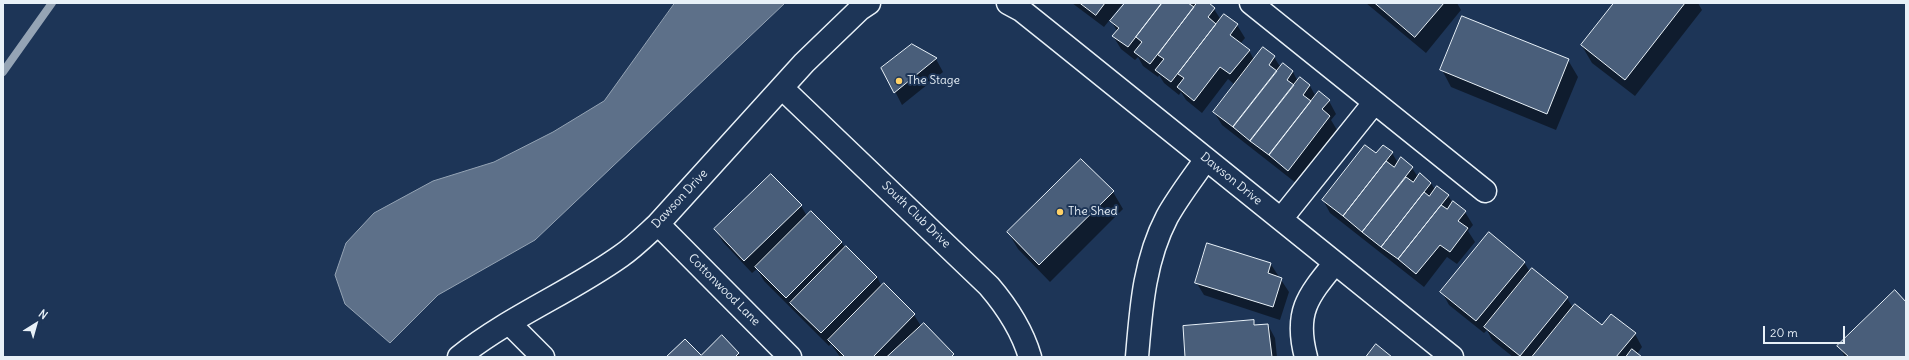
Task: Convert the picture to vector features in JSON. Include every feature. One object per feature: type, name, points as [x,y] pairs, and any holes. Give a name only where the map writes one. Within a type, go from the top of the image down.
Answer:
[{"type":"street","name":"Dawson Drive","points":[[459,357],[490,334],[510,324],[621,256],[658,224],[830,37],[860,9],[869,3]]},
{"type":"street","name":"Dawson Drive","points":[[1008,3],[1020,10],[1056,38],[1452,357]]},
{"type":"street","points":[[1251,3],[1485,191]]},
{"type":"street","name":"South Club Drive","points":[[782,88],[989,286],[1003,302],[1016,325],[1030,357]]},
{"type":"street","points":[[1281,219],[1374,103]]},
{"type":"street","points":[[1137,357],[1142,290],[1151,256],[1167,218],[1206,158]]},
{"type":"street","name":"Cottonwood Lane","points":[[658,224],[790,357]]},
{"type":"street","points":[[1306,357],[1301,328],[1304,311],[1310,294],[1335,263]]},
{"type":"street","points":[[510,324],[543,357]]},
{"type":"water","points":[[675,3],[785,3],[535,240],[438,295],[390,343],[345,304],[335,275],[346,243],[374,213],[433,181],[494,162],[553,132],[604,101]]},
{"type":"building","points":[[1080,3],[1105,3],[1096,15]]},
{"type":"building","points":[[1125,3],[1162,3],[1128,47],[1112,36],[1119,28],[1110,21]]},
{"type":"building","points":[[1162,3],[1188,3],[1194,7],[1150,64],[1134,52],[1142,42],[1136,37]]},
{"type":"building","points":[[1197,3],[1209,3],[1215,8],[1208,17],[1216,24],[1171,82],[1155,70],[1164,59],[1158,55]]},
{"type":"building","points":[[1375,3],[1444,3],[1415,37]]},
{"type":"building","points":[[1614,3],[1685,3],[1625,80],[1581,45]]},
{"type":"building","points":[[1224,14],[1238,24],[1230,35],[1250,50],[1230,74],[1220,67],[1194,101],[1177,87],[1184,78],[1178,74]]},
{"type":"building","points":[[1462,16],[1569,59],[1547,114],[1440,70]]},
{"type":"building","name":"The Stage","points":[[912,44],[937,58],[894,93],[881,68]]},
{"type":"building","points":[[1263,47],[1275,56],[1269,65],[1277,71],[1233,127],[1213,112]]},
{"type":"building","points":[[1283,63],[1293,71],[1287,80],[1294,85],[1250,141],[1233,127]]},
{"type":"building","points":[[1300,77],[1310,85],[1303,95],[1311,101],[1269,155],[1250,141]]},
{"type":"building","points":[[1319,91],[1330,100],[1322,109],[1330,116],[1288,171],[1269,155]]},
{"type":"building","points":[[1365,145],[1376,153],[1383,145],[1393,152],[1343,216],[1322,200]]},
{"type":"building","points":[[1401,157],[1413,167],[1362,232],[1343,216],[1386,161],[1394,167]]},
{"type":"building","name":"The Shed","points":[[1081,159],[1114,191],[1039,265],[1007,232]]},
{"type":"building","points":[[1420,173],[1431,183],[1381,247],[1362,232],[1406,177],[1413,182]]},
{"type":"building","points":[[771,174],[802,205],[744,261],[714,229]]},
{"type":"building","points":[[1437,186],[1449,195],[1398,259],[1381,247],[1424,192],[1429,196]]},
{"type":"building","points":[[1453,201],[1466,211],[1458,221],[1468,228],[1450,252],[1440,245],[1416,274],[1398,259],[1441,205],[1447,209]]},
{"type":"building","points":[[811,211],[842,242],[786,298],[755,267]]},
{"type":"building","points":[[1489,232],[1525,262],[1476,321],[1440,292]]},
{"type":"building","points":[[1207,243],[1271,263],[1268,273],[1282,278],[1273,307],[1195,283]]},
{"type":"building","points":[[846,246],[877,277],[821,333],[790,303]]},
{"type":"building","points":[[1532,268],[1568,297],[1520,356],[1484,327]]},
{"type":"building","points":[[884,283],[915,314],[873,357],[845,357],[828,340]]},
{"type":"building","points":[[1895,290],[1906,302],[1906,357],[1849,357],[1837,346]]},
{"type":"building","points":[[1575,304],[1602,325],[1611,314],[1636,333],[1616,357],[1532,357]]},
{"type":"building","points":[[1254,320],[1254,325],[1268,324],[1272,357],[1185,357],[1183,326]]},
{"type":"building","points":[[924,323],[954,354],[951,357],[887,357]]},
{"type":"building","points":[[722,335],[739,353],[735,357],[666,357],[685,339],[701,355]]},
{"type":"building","points":[[1376,344],[1392,357],[1366,357]]},
{"type":"building","points":[[1632,349],[1642,357],[1626,357]]},
{"type":"waterway","points":[[3,72],[52,3]]},
{"type":"place","name":"The Stage","points":[[899,81]]},
{"type":"place","name":"The Shed","points":[[1060,212]]}]
